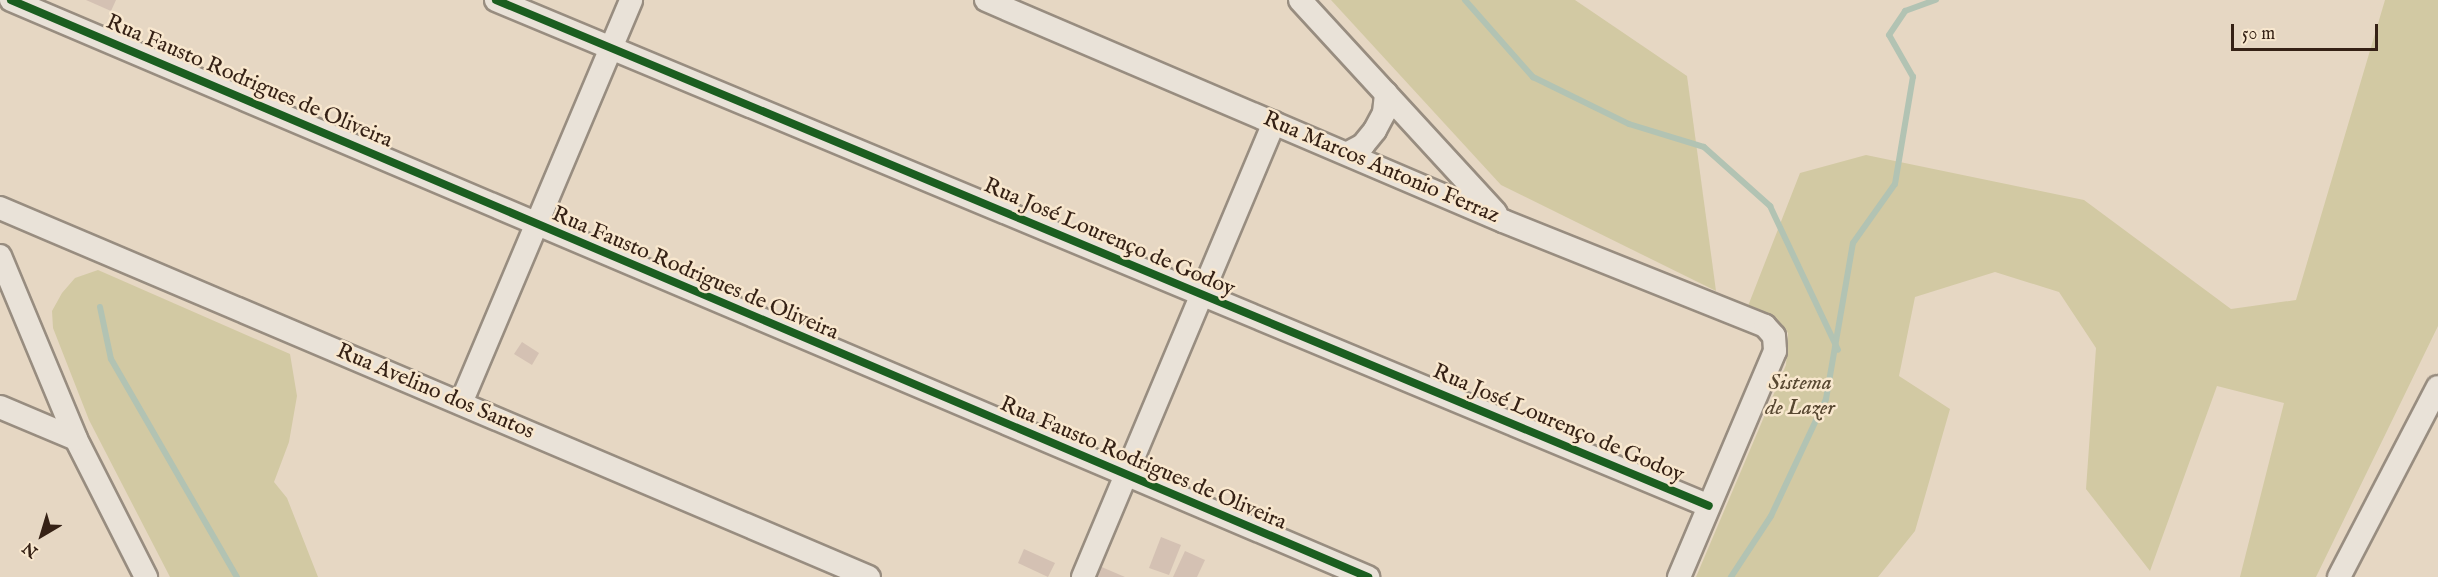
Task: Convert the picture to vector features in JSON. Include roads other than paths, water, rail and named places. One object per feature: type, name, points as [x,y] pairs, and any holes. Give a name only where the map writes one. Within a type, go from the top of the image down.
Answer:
[{"type":"street","name":"Rua Fausto Rodrigues de Oliveira","points":[[11,0],[1125,477],[1368,577]]},
{"type":"street","name":"Rua José Lourenço de Godoy","points":[[496,0],[1200,296],[1709,506]]},
{"type":"street","points":[[462,403],[631,0]]},
{"type":"street","name":"Rua Marcos Antonio Ferraz","points":[[986,0],[1350,152],[1503,221],[1765,326],[1774,336],[1775,351],[1709,506]]},
{"type":"street","points":[[1300,0],[1503,221]]},
{"type":"street","points":[[1350,152],[1364,145],[1375,130],[1384,113],[1386,93]]},
{"type":"street","points":[[1083,577],[1274,122]]},
{"type":"street","name":"Rua Avelino dos Santos","points":[[0,208],[869,577]]},
{"type":"street","points":[[0,256],[76,439],[146,577]]},
{"type":"street","points":[[2339,577],[2438,387]]},
{"type":"street","points":[[0,407],[76,439]]},
{"type":"street","points":[[1679,577],[1709,506]]},
{"type":"waterway","points":[[1465,0],[1533,77],[1629,124],[1704,147],[1770,206],[1838,350]]},
{"type":"waterway","points":[[1731,577],[1771,516],[1826,399],[1853,243],[1895,184],[1913,77],[1889,35],[1905,11],[1936,0]]},
{"type":"waterway","points":[[100,307],[111,359],[237,577]]},
{"type":"park label","name":"Sistema de Lazer","points":[[1800,396]]}]
